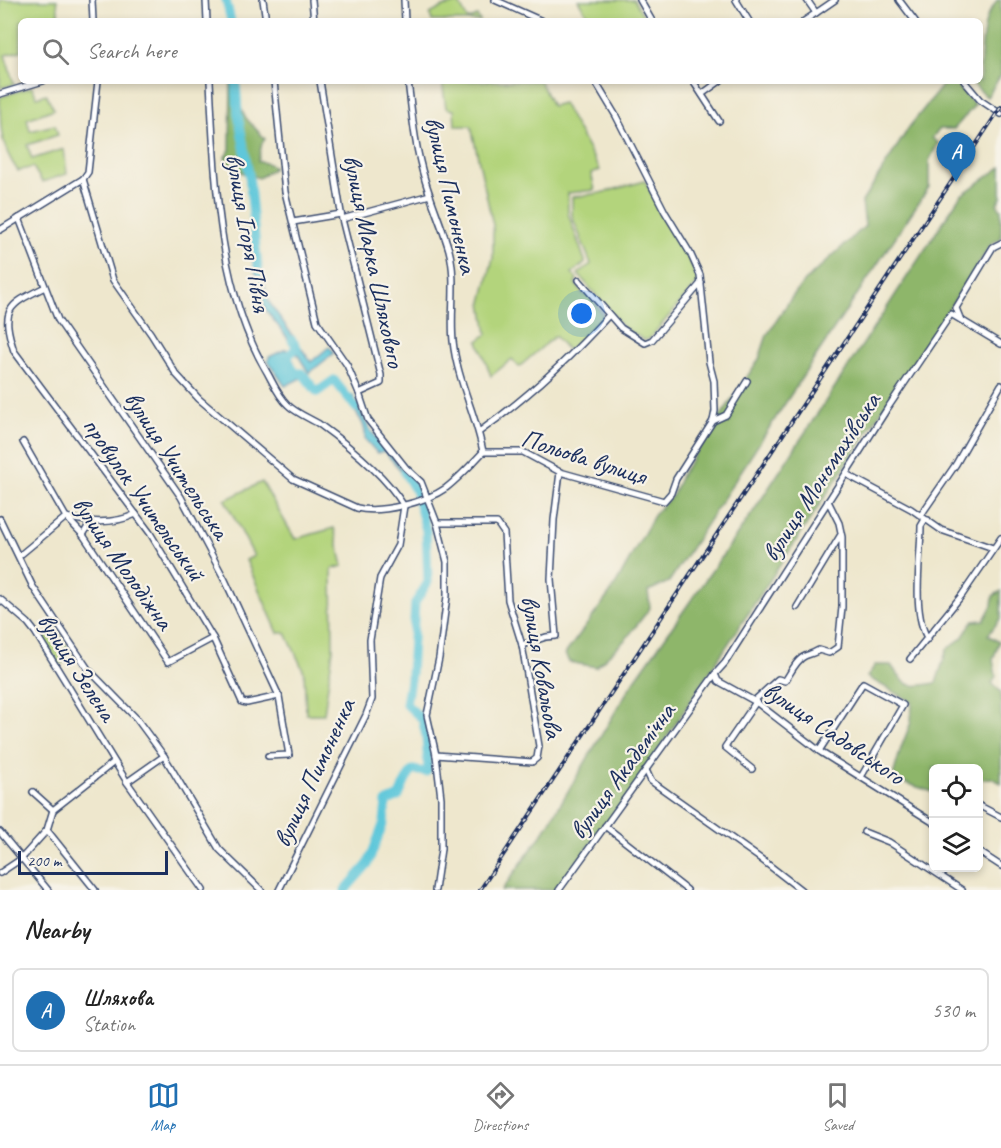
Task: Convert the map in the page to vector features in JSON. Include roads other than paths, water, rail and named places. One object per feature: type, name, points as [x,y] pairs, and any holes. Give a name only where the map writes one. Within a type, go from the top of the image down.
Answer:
[{"type":"street","points":[[92,0],[93,18]]},
{"type":"street","points":[[206,0],[207,18]]},
{"type":"street","points":[[263,0],[266,18]]},
{"type":"street","points":[[312,0],[314,18]]},
{"type":"street","points":[[404,0],[405,18]]},
{"type":"street","points":[[495,0],[535,18]]},
{"type":"street","points":[[640,0],[650,18]]},
{"type":"street","points":[[736,0],[747,18]]},
{"type":"street","points":[[807,0],[816,13]]},
{"type":"street","points":[[899,0],[913,18]]},
{"type":"street","points":[[808,18],[832,2]]},
{"type":"street","points":[[0,94],[34,84]]},
{"type":"street","points":[[0,230],[83,179],[88,172],[98,84]]},
{"type":"street","name":"вулиця Ігоря Півня","points":[[210,84],[218,206],[237,310],[254,351],[289,407],[319,425],[371,467],[394,488],[404,506]]},
{"type":"street","points":[[274,84],[285,192],[316,322],[347,364],[359,393]]},
{"type":"street","name":"вулиця Марка Шляхового","points":[[320,84],[342,217],[381,375],[381,383],[359,393],[368,420],[406,468],[421,482],[427,497]]},
{"type":"street","name":"вулиця Пимоненка","points":[[408,84],[424,179],[449,251],[452,268],[453,342],[458,369],[480,432],[483,452]]},
{"type":"street","name":"Польова вулиця","points":[[483,452],[523,452],[560,472],[664,501],[713,421],[714,381],[709,362],[700,275],[597,84]]},
{"type":"street","points":[[695,84],[719,121]]},
{"type":"street","points":[[702,94],[716,84]]},
{"type":"street","points":[[967,84],[980,100],[1001,114]]},
{"type":"street","points":[[83,179],[113,280],[152,334],[176,374],[235,431],[293,479],[367,511],[404,506],[444,489],[483,452]]},
{"type":"street","points":[[293,222],[342,217],[430,195]]},
{"type":"street","name":"вулиця Учительська","points":[[19,218],[58,320],[181,497],[225,580],[279,696],[290,755],[268,756]]},
{"type":"street","points":[[1001,243],[993,248],[956,308],[961,319],[1001,344]]},
{"type":"street","points":[[591,293],[624,331],[642,342],[650,342],[701,283]]},
{"type":"street","name":"провулок Учительський","points":[[45,287],[8,308],[4,314],[3,334],[150,533],[213,638],[242,702],[279,696]]},
{"type":"street","points":[[690,294],[702,297]]},
{"type":"street","name":"вулиця Мономахівська","points":[[715,674],[725,663],[951,314],[961,319]]},
{"type":"street","points":[[480,432],[537,386],[609,315]]},
{"type":"street","points":[[713,421],[726,416],[747,381]]},
{"type":"street","points":[[921,515],[956,464],[1001,385]]},
{"type":"street","name":"вулиця Молодіжна","points":[[23,441],[66,517],[83,535],[168,662],[213,638]]},
{"type":"street","points":[[522,645],[556,636],[551,579],[554,520],[560,472]]},
{"type":"street","points":[[846,474],[921,515],[941,530],[993,548]]},
{"type":"street","points":[[427,497],[438,523],[447,562],[447,596],[439,658],[428,715],[441,798],[441,849],[435,890]]},
{"type":"street","points":[[752,769],[725,747],[756,699],[778,679],[785,681],[805,655],[819,650],[829,653],[838,647],[842,607],[841,535],[839,523],[828,501]]},
{"type":"street","name":"вулиця Пимоненка","points":[[279,890],[372,699],[370,640],[380,578],[398,545],[404,506]]},
{"type":"street","points":[[19,556],[66,517],[91,521],[116,521],[136,514]]},
{"type":"street","points":[[0,519],[33,587],[88,669],[136,718],[164,756],[219,849],[261,890]]},
{"type":"street","points":[[928,520],[924,521],[921,526],[918,588],[922,629],[928,639]]},
{"type":"street","points":[[83,535],[91,521]]},
{"type":"street","name":"вулиця Ковальова","points":[[436,755],[532,762],[537,758],[539,746],[522,645],[508,600],[504,533],[497,523],[438,523]]},
{"type":"street","points":[[797,607],[841,535]]},
{"type":"street","points":[[910,659],[962,595],[1001,538]]},
{"type":"street","name":"вулиця Зелена","points":[[0,599],[35,632],[127,782],[203,890]]},
{"type":"street","name":"вулиця Садовського","points":[[715,674],[721,682],[756,702],[819,751],[929,820]]},
{"type":"street","name":"вулиця Академічна","points":[[559,890],[715,674]]},
{"type":"street","points":[[707,685],[721,682]]},
{"type":"street","points":[[819,751],[863,683],[903,705],[861,777]]},
{"type":"street","points":[[127,782],[164,756]]},
{"type":"street","points":[[0,873],[21,859],[47,830],[53,810],[114,762]]},
{"type":"street","points":[[646,770],[650,778],[801,890]]},
{"type":"street","points":[[640,778],[650,778]]},
{"type":"street","points":[[33,792],[44,799],[53,810]]},
{"type":"street","points":[[983,808],[1001,818]]},
{"type":"street","points":[[605,826],[687,890]]},
{"type":"street","points":[[47,830],[96,890]]},
{"type":"street","points":[[0,832],[48,890]]},
{"type":"street","points":[[864,832],[889,842],[963,890]]},
{"type":"street","points":[[983,854],[1001,866]]},
{"type":"water","points":[[257,257],[269,302],[311,362],[329,347],[333,351],[333,354],[309,373],[286,336],[265,309],[253,261]]},
{"type":"water","points":[[286,349],[294,362],[294,367],[302,375],[301,378],[285,386],[268,361],[269,357]]},
{"type":"water","points":[[353,396],[370,430],[414,483],[384,451],[377,453],[365,439],[362,422],[347,399]]},
{"type":"waterway","points":[[226,0],[230,18]]},
{"type":"waterway","points":[[236,84],[238,114],[249,174],[258,269]]},
{"type":"waterway","points":[[292,340],[297,347],[287,357],[295,373],[302,373],[317,392],[334,380],[356,408]]},
{"type":"waterway","points":[[345,890],[368,864],[384,822],[386,802],[399,796],[413,770],[426,772],[428,769],[426,736],[422,719],[406,704],[411,674],[415,603],[428,582],[426,530],[415,490],[404,472]]},
{"type":"railway","points":[[480,890],[1001,107]]},
{"type":"place","name":"Шляхова","points":[[956,182]]}]
